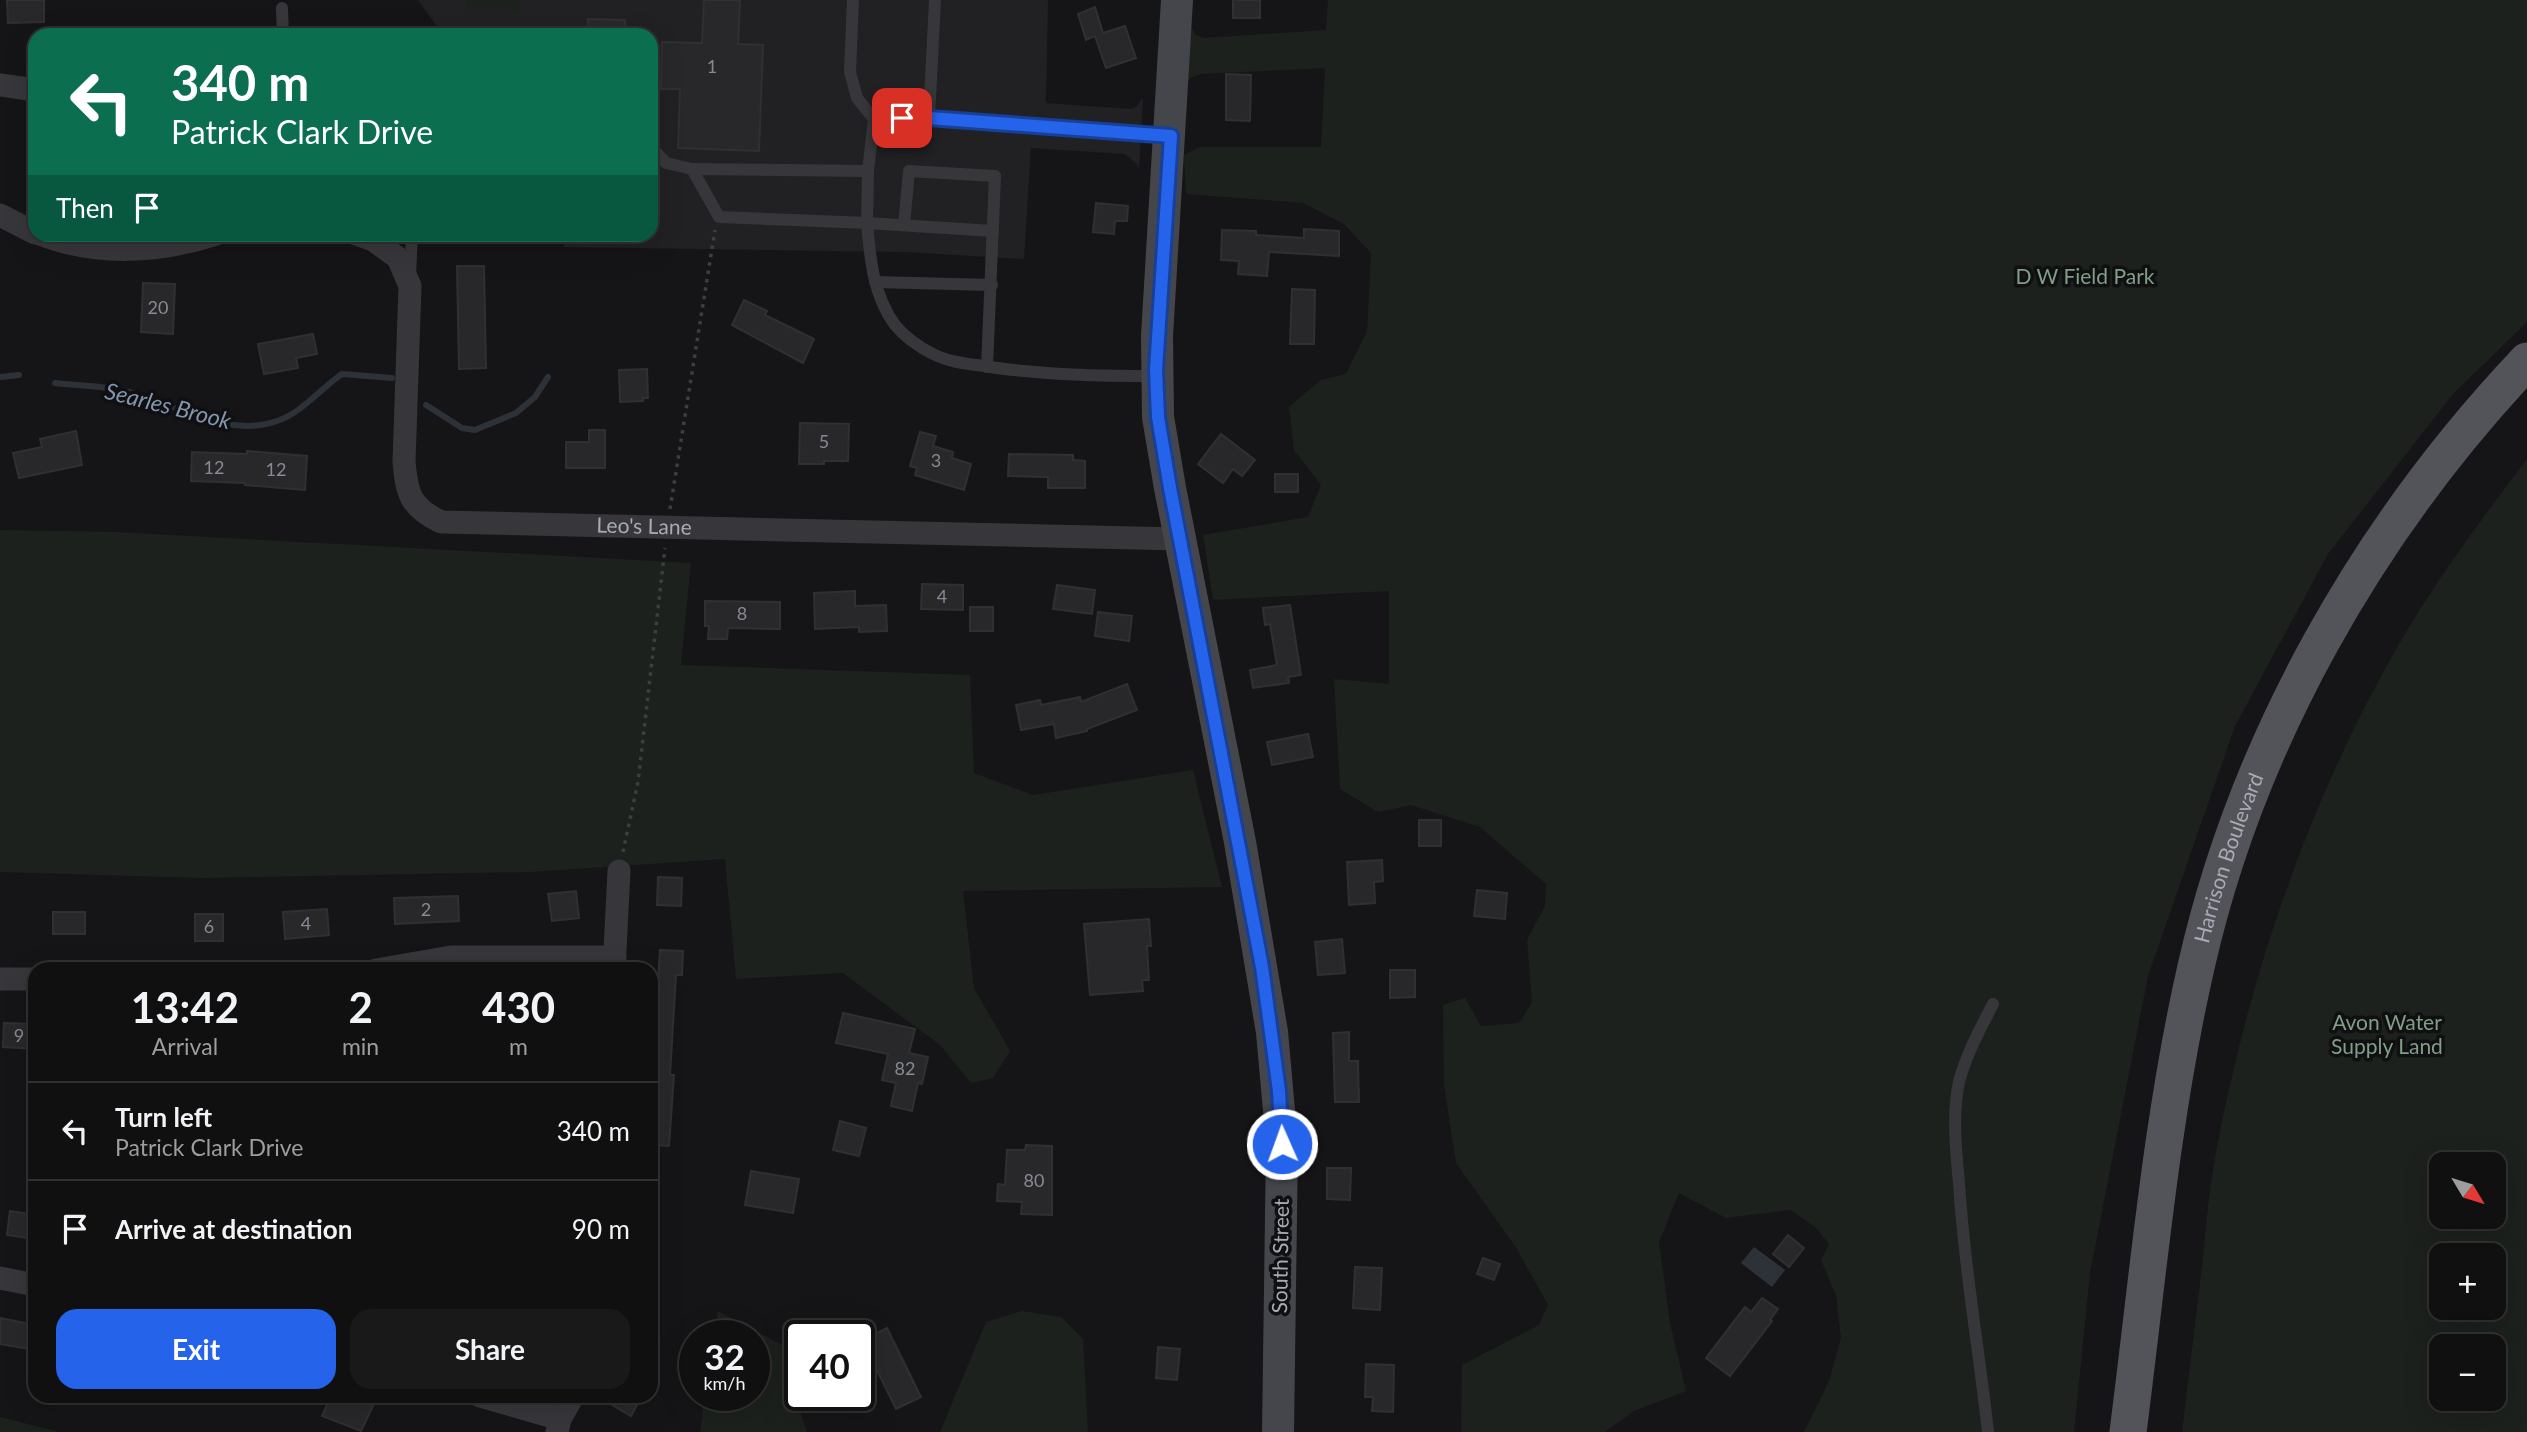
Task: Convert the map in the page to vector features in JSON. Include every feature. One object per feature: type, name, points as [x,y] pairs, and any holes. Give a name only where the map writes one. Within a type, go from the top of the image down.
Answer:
[{"type":"main road","name":"Harrison Boulevard","points":[[2128,1432],[2182,1033],[2196,965],[2233,840],[2289,706],[2350,593],[2400,516],[2445,455],[2527,361]]},
{"type":"street","name":"South Street","points":[[1177,0],[1156,376],[1158,417],[1262,967],[1279,1091],[1282,1126],[1282,1238],[1278,1432]]},
{"type":"street","points":[[0,85],[28,89]]},
{"type":"street","points":[[0,215],[28,229]]},
{"type":"street","points":[[67,242],[80,246],[128,250],[186,242]]},
{"type":"street","name":"Leo's Lane","points":[[376,242],[398,258],[410,286],[404,462],[406,483],[413,503],[425,514],[441,522],[1130,540],[1180,539]]},
{"type":"street","points":[[614,962],[619,871]]},
{"type":"street","points":[[422,962],[450,957],[587,962]]},
{"type":"street","points":[[0,979],[28,979]]},
{"type":"street","points":[[0,1278],[28,1284]]},
{"type":"street","points":[[499,1403],[559,1426],[570,1403]]},
{"type":"lane","points":[[853,0],[850,72],[857,98],[874,119],[868,171],[867,223],[874,282],[895,324],[920,347],[947,359],[987,367],[1097,376],[1156,376]]},
{"type":"lane","points":[[929,118],[935,0]]},
{"type":"lane","points":[[282,8],[283,28]]},
{"type":"lane","points":[[874,119],[929,118],[1171,136]]},
{"type":"lane","points":[[658,154],[666,163],[692,169],[868,171]]},
{"type":"lane","points":[[692,169],[719,217],[904,225],[993,232]]},
{"type":"lane","points":[[904,225],[909,171],[995,176],[987,367]]},
{"type":"lane","points":[[410,286],[412,242]]},
{"type":"lane","points":[[874,282],[992,285]]},
{"type":"lane","points":[[1988,1432],[1963,1247],[1955,1139],[1959,1083],[1972,1045],[1993,1004]]},
{"type":"shaded area","points":[[418,0],[1048,0],[1046,103],[1131,109],[1143,98],[1139,170],[1136,163],[1125,154],[1031,148],[1024,259],[906,252],[564,247],[564,242],[658,242],[658,28],[438,28]]},
{"type":"shaded area","points":[[1754,1247],[1785,1270],[1772,1287],[1741,1263]]},
{"type":"green space","points":[[466,0],[520,0],[520,10],[466,9]]},
{"type":"green space","name":"D W Field Park","points":[[1328,0],[2527,0],[2527,322],[2453,394],[2328,554],[2235,726],[2148,976],[2090,1273],[2074,1432],[1804,1432],[1829,1381],[1841,1338],[1836,1295],[1821,1260],[1829,1244],[1816,1228],[1791,1210],[1726,1218],[1679,1193],[1659,1242],[1670,1323],[1686,1391],[1634,1411],[1605,1432],[1461,1432],[1462,1365],[1539,1325],[1548,1305],[1517,1249],[1456,1163],[1444,1085],[1443,1005],[1465,998],[1481,1026],[1519,1023],[1532,1002],[1527,940],[1545,906],[1546,884],[1480,827],[1411,805],[1378,812],[1340,789],[1334,679],[1389,684],[1389,591],[1213,600],[1203,535],[1308,517],[1321,485],[1294,450],[1289,407],[1321,380],[1346,374],[1367,332],[1371,253],[1344,224],[1303,203],[1186,194],[1184,155],[1199,147],[1321,147],[1325,68],[1200,74],[1187,83],[1191,27],[1196,35],[1204,38],[1326,30]]},
{"type":"green space","name":"Avon Water Supply Land","points":[[2527,459],[2527,1432],[2182,1432],[2215,1158],[2244,1027],[2284,897],[2307,834],[2363,710],[2410,626],[2475,529]]},
{"type":"green space","points":[[0,530],[117,532],[691,563],[681,665],[970,675],[974,773],[1033,795],[1193,770],[1222,887],[963,891],[974,988],[1010,1051],[993,1078],[971,1083],[940,1045],[843,973],[736,979],[725,859],[530,872],[200,878],[0,872]]},
{"type":"green space","points":[[718,1311],[735,1320],[716,1320]]},
{"type":"green space","points":[[1022,1311],[1061,1317],[1083,1339],[1088,1432],[940,1432],[986,1322]]},
{"type":"green space","points":[[770,1339],[784,1346],[784,1411],[800,1411],[807,1432],[700,1432],[703,1411],[770,1411]]},
{"type":"green space","points":[[0,1417],[59,1432],[0,1432]]},
{"type":"building","points":[[7,0],[44,0],[44,22],[8,23]]},
{"type":"building","points":[[704,0],[740,0],[738,44],[763,45],[759,151],[678,148],[680,89],[661,89],[662,42],[702,43]]},
{"type":"building","points":[[1233,0],[1260,0],[1260,18],[1233,18]]},
{"type":"building","points":[[1095,7],[1103,33],[1125,26],[1136,58],[1106,68],[1095,36],[1086,40],[1078,14]]},
{"type":"building","points":[[588,19],[625,20],[625,28],[587,28]]},
{"type":"building","points":[[1226,74],[1251,75],[1250,121],[1226,120]]},
{"type":"building","points":[[1096,203],[1128,206],[1127,221],[1115,221],[1114,234],[1093,232]]},
{"type":"building","points":[[1304,229],[1339,231],[1339,256],[1269,252],[1267,276],[1238,274],[1239,261],[1221,260],[1222,230],[1256,231],[1256,235],[1304,238]]},
{"type":"building","points":[[457,266],[484,266],[486,368],[459,369]]},
{"type":"building","points":[[143,283],[175,284],[173,334],[141,332]]},
{"type":"building","points":[[1292,289],[1315,290],[1314,344],[1290,344]]},
{"type":"building","points":[[744,300],[767,311],[765,315],[814,339],[803,363],[732,325]]},
{"type":"building","points":[[313,334],[317,354],[296,358],[298,368],[264,374],[258,344]]},
{"type":"building","points":[[647,369],[648,398],[643,398],[643,401],[620,402],[619,370]]},
{"type":"building","points":[[800,423],[849,424],[848,461],[799,464]]},
{"type":"building","points":[[589,430],[605,430],[605,468],[566,468],[566,442],[589,442]]},
{"type":"building","points":[[76,431],[82,465],[19,478],[13,453],[42,447],[40,439]]},
{"type":"building","points":[[920,432],[936,436],[933,446],[953,452],[952,458],[971,464],[964,490],[915,475],[917,468],[910,466]]},
{"type":"building","points":[[1221,434],[1255,460],[1242,476],[1233,469],[1223,483],[1198,464]]},
{"type":"building","points":[[247,451],[307,456],[305,490],[245,483],[191,481],[192,452],[247,454]]},
{"type":"building","points":[[1009,454],[1073,455],[1073,460],[1085,461],[1085,488],[1048,488],[1048,477],[1008,476]]},
{"type":"building","points":[[1275,474],[1298,474],[1298,492],[1275,492]]},
{"type":"building","points":[[922,584],[963,585],[963,610],[921,609]]},
{"type":"building","points":[[1057,585],[1095,590],[1092,614],[1053,609]]},
{"type":"building","points":[[855,591],[855,606],[886,605],[887,631],[859,632],[859,627],[815,629],[814,593]]},
{"type":"building","points":[[705,601],[780,602],[780,629],[728,628],[727,639],[708,639]]},
{"type":"building","points":[[1290,605],[1301,675],[1288,677],[1289,683],[1253,688],[1250,670],[1277,665],[1270,624],[1265,625],[1263,608]]},
{"type":"building","points":[[970,607],[993,607],[993,631],[970,631]]},
{"type":"building","points":[[1098,612],[1132,616],[1129,641],[1095,636]]},
{"type":"building","points":[[1127,684],[1137,710],[1087,731],[1056,738],[1054,724],[1021,730],[1016,705],[1040,700],[1041,705],[1080,697],[1081,702]]},
{"type":"building","points":[[1308,734],[1313,757],[1272,765],[1267,742]]},
{"type":"building","points":[[1419,820],[1441,820],[1441,846],[1419,846]]},
{"type":"building","points":[[1382,860],[1383,881],[1374,882],[1375,903],[1349,905],[1347,862]]},
{"type":"building","points":[[658,877],[682,878],[681,906],[657,905]]},
{"type":"building","points":[[1477,890],[1507,893],[1505,919],[1474,916]]},
{"type":"building","points":[[576,891],[579,918],[552,921],[548,894]]},
{"type":"building","points":[[458,896],[459,921],[395,924],[394,898]]},
{"type":"building","points":[[327,909],[329,935],[285,939],[283,912]]},
{"type":"building","points":[[53,912],[85,912],[85,934],[53,934]]},
{"type":"building","points":[[195,914],[223,914],[223,941],[195,941]]},
{"type":"building","points":[[1149,919],[1149,980],[1142,980],[1143,991],[1090,995],[1084,924]]},
{"type":"building","points":[[1342,939],[1345,973],[1318,975],[1315,942]]},
{"type":"building","points":[[660,950],[683,951],[682,975],[676,975],[669,1146],[658,1145]]},
{"type":"building","points":[[1390,970],[1415,970],[1415,997],[1390,998]]},
{"type":"building","points":[[843,1013],[915,1029],[909,1053],[928,1057],[922,1084],[918,1083],[912,1111],[891,1106],[896,1083],[882,1080],[888,1054],[836,1043]]},
{"type":"building","points":[[4,1023],[28,1024],[28,1049],[3,1047]]},
{"type":"building","points":[[1349,1032],[1349,1061],[1358,1061],[1359,1102],[1335,1102],[1333,1033]]},
{"type":"building","points":[[840,1121],[866,1128],[859,1156],[833,1150]]},
{"type":"building","points":[[1026,1145],[1052,1146],[1052,1215],[1021,1214],[1022,1202],[997,1201],[998,1184],[1005,1185],[1007,1150],[1025,1150]]},
{"type":"building","points":[[1327,1168],[1351,1168],[1350,1200],[1327,1199]]},
{"type":"building","points":[[751,1171],[799,1179],[793,1213],[745,1205]]},
{"type":"building","points":[[10,1211],[28,1214],[28,1238],[7,1235]]},
{"type":"building","points":[[1788,1235],[1804,1248],[1789,1267],[1773,1254]]},
{"type":"building","points":[[1483,1258],[1500,1264],[1494,1280],[1477,1274]]},
{"type":"building","points":[[1355,1267],[1382,1268],[1380,1310],[1353,1308]]},
{"type":"building","points":[[1762,1298],[1778,1309],[1770,1320],[1772,1321],[1730,1376],[1706,1358],[1745,1307],[1751,1312]]},
{"type":"building","points":[[0,1318],[28,1324],[28,1349],[0,1344]]},
{"type":"building","points":[[887,1328],[921,1397],[896,1409],[875,1366],[875,1334]]},
{"type":"building","points":[[1158,1347],[1180,1349],[1177,1380],[1156,1378]]},
{"type":"building","points":[[1366,1364],[1394,1365],[1393,1412],[1372,1411],[1373,1397],[1365,1397]]},
{"type":"building","points":[[328,1403],[375,1403],[361,1431],[322,1416]]},
{"type":"building","points":[[609,1403],[638,1403],[631,1416]]},
{"type":"waterway","name":"Searles Brook","points":[[55,383],[126,391],[205,419],[241,426],[259,425],[286,417],[342,374],[392,378]]},
{"type":"waterway","name":"Searles Brook","points":[[0,377],[19,375]]},
{"type":"waterway","name":"Searles Brook","points":[[426,405],[462,428],[475,430],[516,413],[535,397],[548,377]]},
{"type":"route","points":[[902,118],[1171,136],[1157,336],[1158,417],[1262,967],[1279,1091],[1282,1144]]}]
